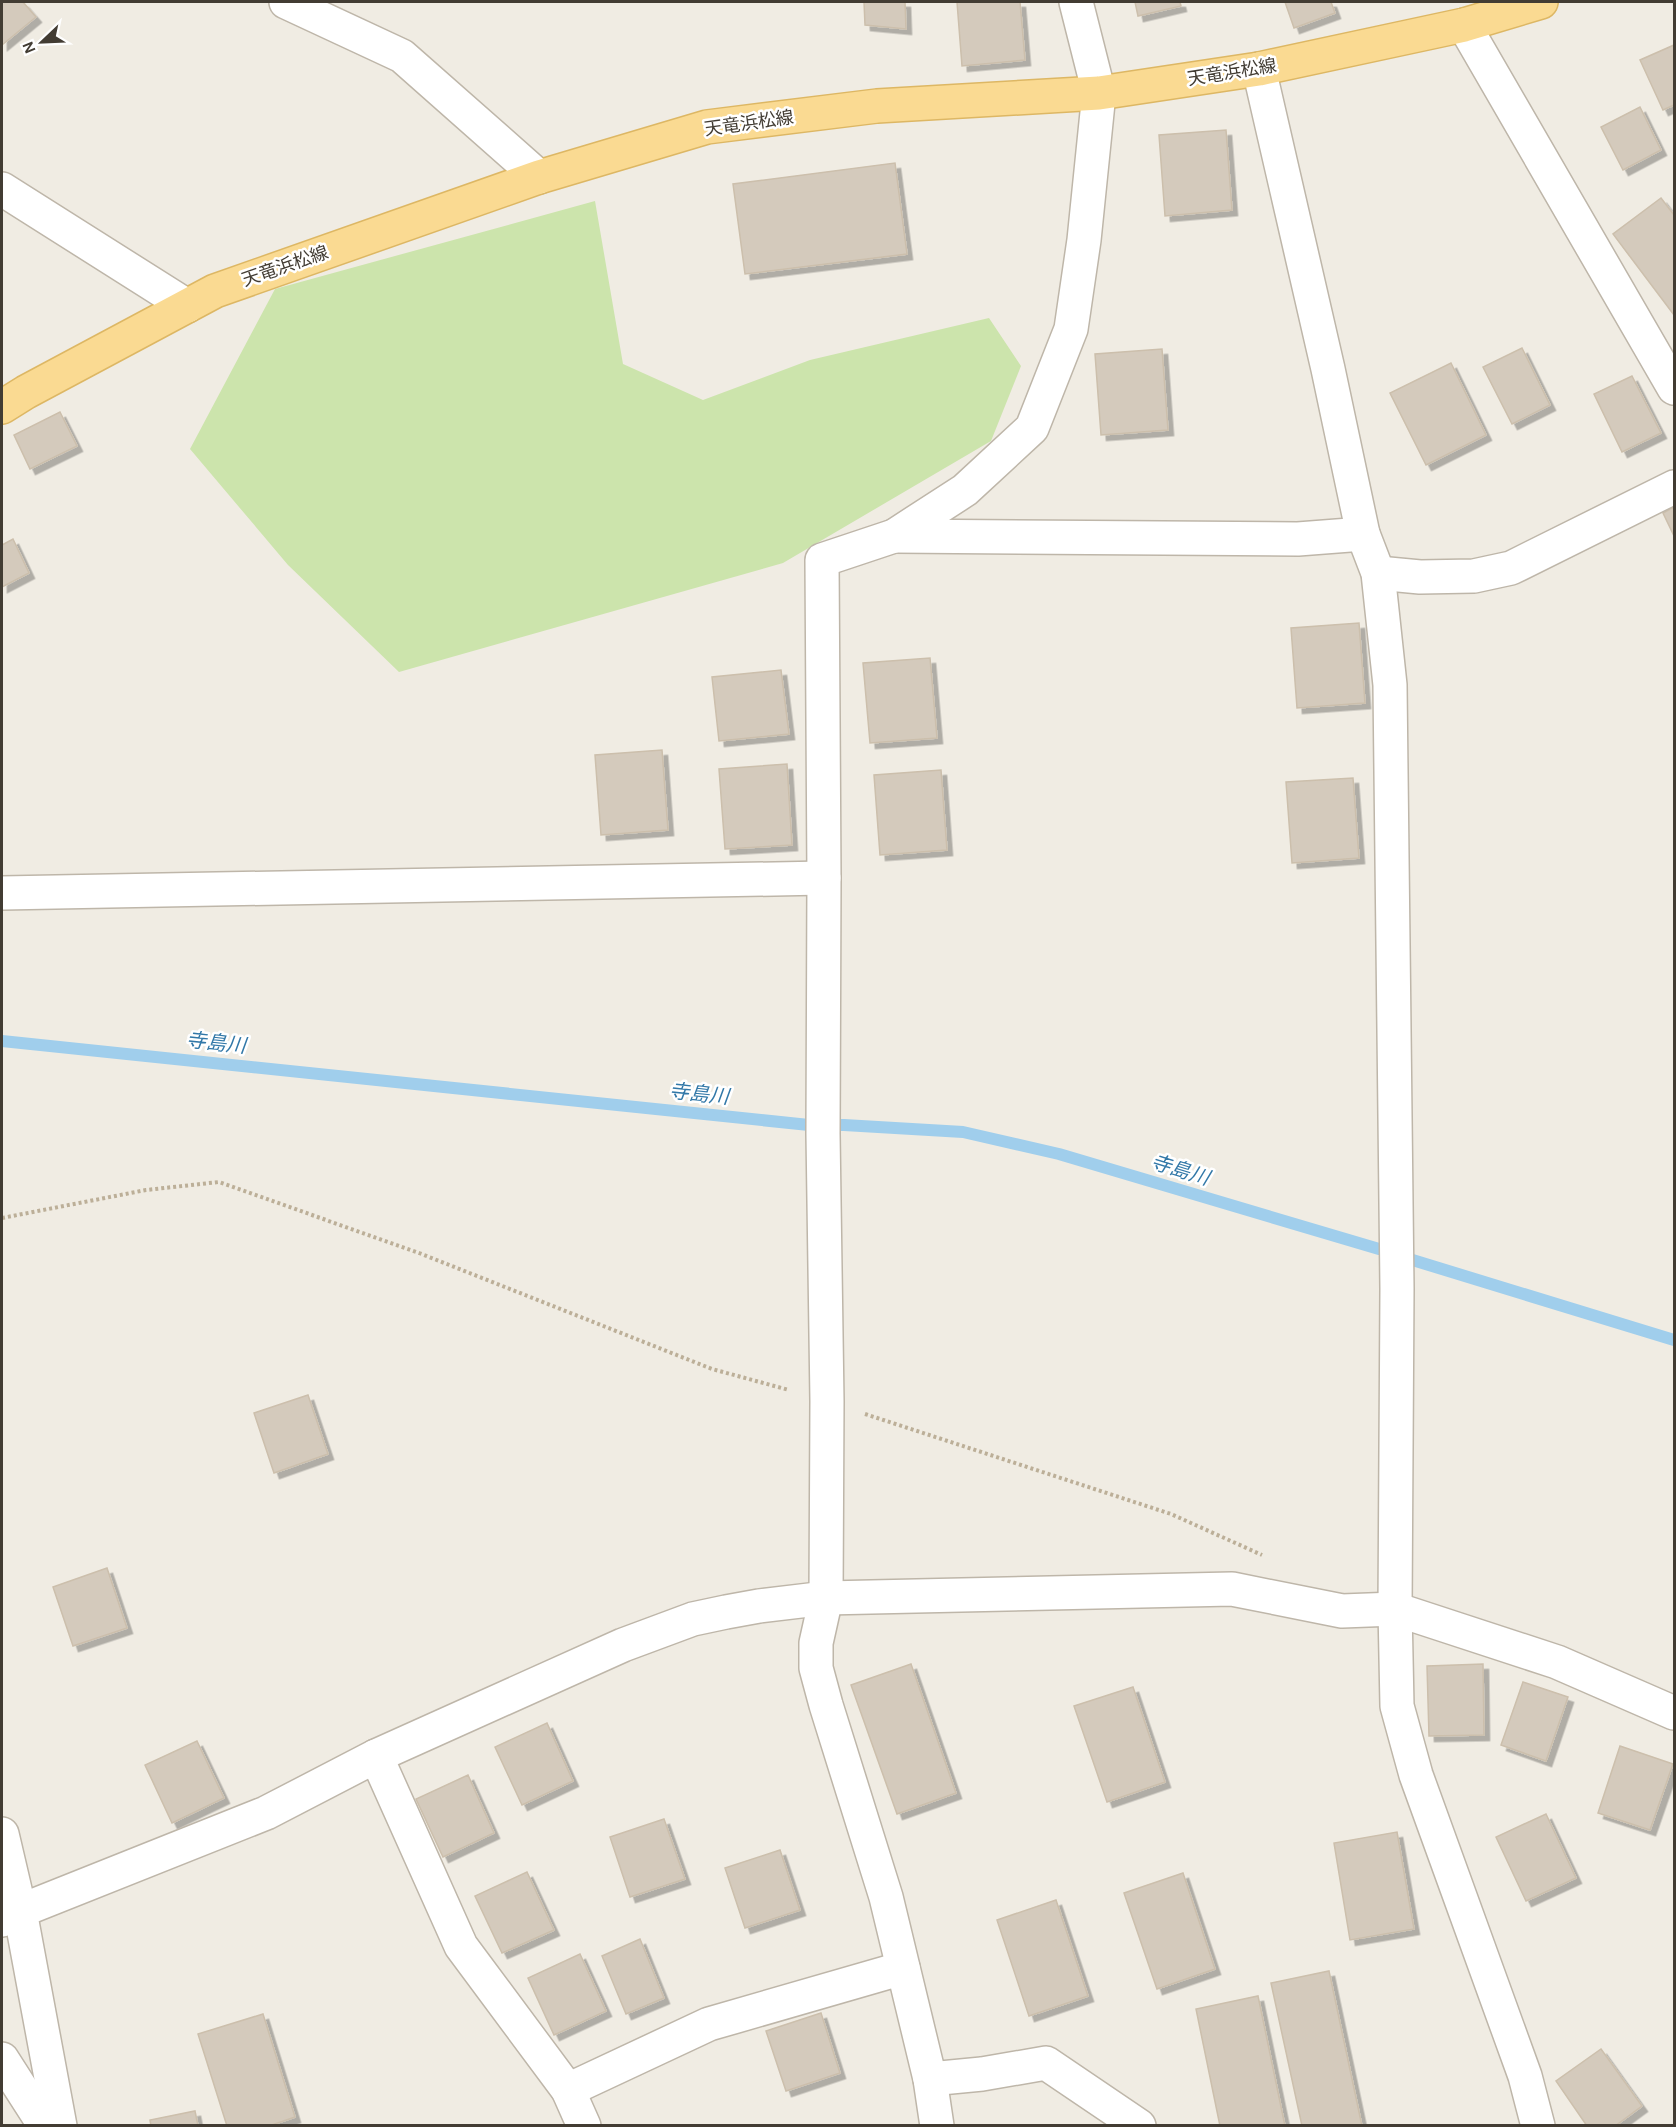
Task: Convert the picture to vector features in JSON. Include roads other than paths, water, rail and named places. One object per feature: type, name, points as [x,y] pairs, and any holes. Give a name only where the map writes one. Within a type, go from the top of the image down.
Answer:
[{"type":"main road","name":"天竜浜松線","points":[[2,407],[215,291],[538,177],[707,127],[877,106],[1099,93],[1259,69],[1464,25],[1541,2]]},
{"type":"street","points":[[286,2],[402,56],[538,177]]},
{"type":"street","points":[[937,2126],[930,2079],[886,1897],[816,1668],[816,1643],[826,1599],[822,560],[894,536],[964,490],[1032,428],[1071,328],[1084,240],[1099,93],[1076,2]]},
{"type":"street","points":[[1464,25],[1674,388]]},
{"type":"street","points":[[1259,69],[1328,369],[1363,534],[1378,573],[1390,685],[1397,1289],[1395,1609],[1397,1706],[1416,1775],[1525,2076],[1538,2126]]},
{"type":"street","points":[[2,189],[187,306]]},
{"type":"street","points":[[1378,573],[1420,577],[1474,576],[1511,568],[1674,487]]},
{"type":"street","points":[[894,536],[1298,539],[1363,534]]},
{"type":"street","points":[[2,893],[824,878]]},
{"type":"street","points":[[11,1916],[266,1814],[376,1756],[623,1645],[693,1619],[759,1605],[826,1599],[1232,1588],[1342,1611],[1395,1609],[1557,1662],[1674,1713]]},
{"type":"street","points":[[376,1756],[461,1946],[568,2090],[584,2126]]},
{"type":"street","points":[[2,1834],[11,1916],[60,2126]]},
{"type":"street","points":[[568,2090],[709,2024],[903,1968]]},
{"type":"street","points":[[2,2059],[45,2126]]},
{"type":"street","points":[[930,2079],[982,2074],[1046,2063],[1139,2126]]},
{"type":"waterway","name":"寺島川","points":[[2,1041],[809,1125],[963,1132],[1059,1154],[1379,1249]]},
{"type":"waterway","name":"寺島川","points":[[1406,1258],[1674,1340]]}]
